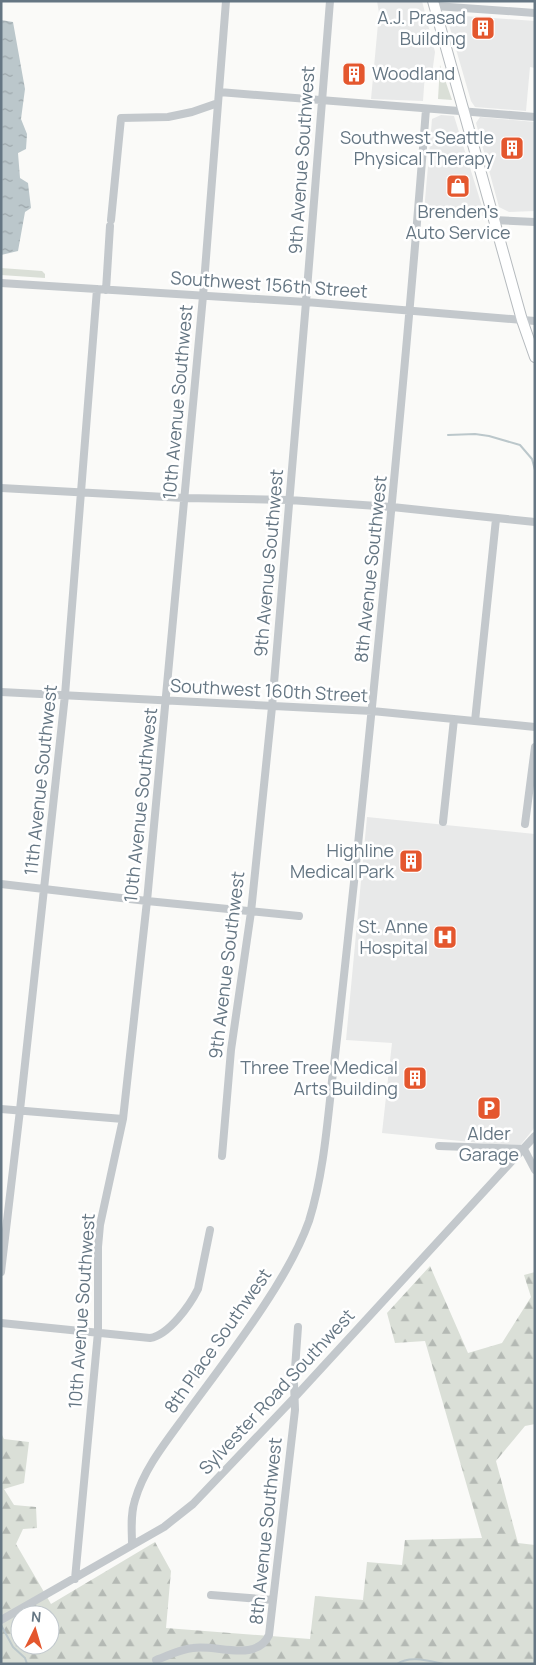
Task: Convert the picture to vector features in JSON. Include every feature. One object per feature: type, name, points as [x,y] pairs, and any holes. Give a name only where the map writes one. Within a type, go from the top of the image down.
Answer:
[{"type":"main road","points":[[434,4],[493,220],[522,320],[535,356]]},
{"type":"street","name":"10th Avenue Southwest","points":[[75,1579],[98,1332],[98,1247],[100,1225],[123,1119],[147,901],[202,296],[226,1]]},
{"type":"street","name":"9th Avenue Southwest","points":[[222,1156],[231,1050],[251,912],[272,707],[330,1]]},
{"type":"street","points":[[434,4],[535,13]]},
{"type":"street","points":[[219,92],[535,117]]},
{"type":"street","points":[[106,290],[121,118],[168,117],[192,112],[218,103]]},
{"type":"street","name":"8th Avenue Southwest","points":[[324,1150],[372,711],[392,507],[426,109]]},
{"type":"street","points":[[493,220],[535,222]]},
{"type":"street","name":"Southwest 156th Street","points":[[1,283],[410,309],[535,321]]},
{"type":"street","name":"11th Avenue Southwest","points":[[1,1272],[65,695],[97,289]]},
{"type":"street","points":[[1,488],[184,498],[289,500],[392,507],[535,522]]},
{"type":"street","points":[[475,721],[496,519]]},
{"type":"street","name":"Southwest 160th Street","points":[[1,692],[372,711],[535,727]]},
{"type":"street","points":[[443,822],[454,719]]},
{"type":"street","points":[[525,824],[535,746]]},
{"type":"street","points":[[1,884],[299,916]]},
{"type":"street","points":[[1,1109],[123,1119]]},
{"type":"street","name":"Sylvester Road Southwest","points":[[1,1620],[164,1527],[193,1504],[534,1138]]},
{"type":"street","points":[[438,1146],[524,1149],[535,1170]]},
{"type":"street","name":"8th Place Southwest","points":[[132,1545],[131,1514],[138,1489],[145,1474],[163,1446],[248,1329],[276,1287],[296,1252],[310,1217],[324,1150]]},
{"type":"street","points":[[1,1323],[150,1338],[161,1335],[194,1297],[198,1289],[210,1230]]},
{"type":"street","name":"8th Avenue Southwest","points":[[156,1660],[191,1648],[250,1650],[262,1646],[269,1636],[295,1396],[294,1383],[298,1328]]},
{"type":"street","points":[[211,1595],[273,1600]]},
{"type":"shaded area","points":[[377,1],[422,1],[435,52],[432,74],[425,73],[423,101],[371,99],[379,13]]},
{"type":"shaded area","points":[[450,15],[535,21],[535,68],[530,67],[526,111],[475,107],[471,101],[447,18]]},
{"type":"shaded area","points":[[441,115],[454,116],[485,216],[424,212],[432,119]]},
{"type":"shaded area","points":[[480,117],[535,122],[535,211],[509,212],[499,207],[476,123]]},
{"type":"shaded area","name":"St. Anne Hospital","points":[[367,817],[535,834],[535,1127],[519,1147],[382,1133],[392,1043],[346,1040]]},
{"type":"green space","points":[[440,65],[452,100],[438,99]]},
{"type":"green space","points":[[1,268],[42,271],[45,274],[45,278],[1,275]]},
{"type":"green space","points":[[430,1266],[468,1353],[502,1343],[531,1297],[524,1275],[535,1272],[535,1424],[525,1426],[496,1461],[518,1543],[535,1545],[535,1664],[1,1664],[1,1433],[4,1439],[29,1442],[24,1483],[4,1489],[14,1505],[36,1507],[37,1528],[23,1529],[16,1544],[51,1604],[155,1542],[171,1571],[166,1628],[310,1639],[315,1596],[363,1600],[367,1562],[402,1565],[405,1540],[482,1538],[425,1341],[395,1343],[387,1313]]},
{"type":"water","points":[[1,20],[13,22],[25,89],[21,119],[27,134],[26,149],[18,153],[20,178],[28,183],[31,208],[25,212],[18,251],[1,255]]},
{"type":"waterway","points":[[448,435],[475,434],[520,445],[532,459],[535,470]]},
{"type":"waterway","points":[[1,1625],[13,1647],[25,1658],[27,1664]]},
{"type":"waterway","points":[[397,1664],[414,1659],[444,1664]]},
{"type":"place","name":"A.J. Prasad Building","points":[[483,28]]},
{"type":"place","name":"Woodland","points":[[354,74]]},
{"type":"place","name":"Southwest Seattle Physical Therapy","points":[[512,148]]},
{"type":"place","name":"Brenden's Auto Service","points":[[458,186]]},
{"type":"place","name":"Highline Medical Park","points":[[411,861]]},
{"type":"place","name":"St. Anne Hospital","points":[[445,937]]},
{"type":"place","name":"Three Tree Medical Arts Building","points":[[415,1078]]},
{"type":"place","name":"Alder Garage","points":[[489,1108]]}]
